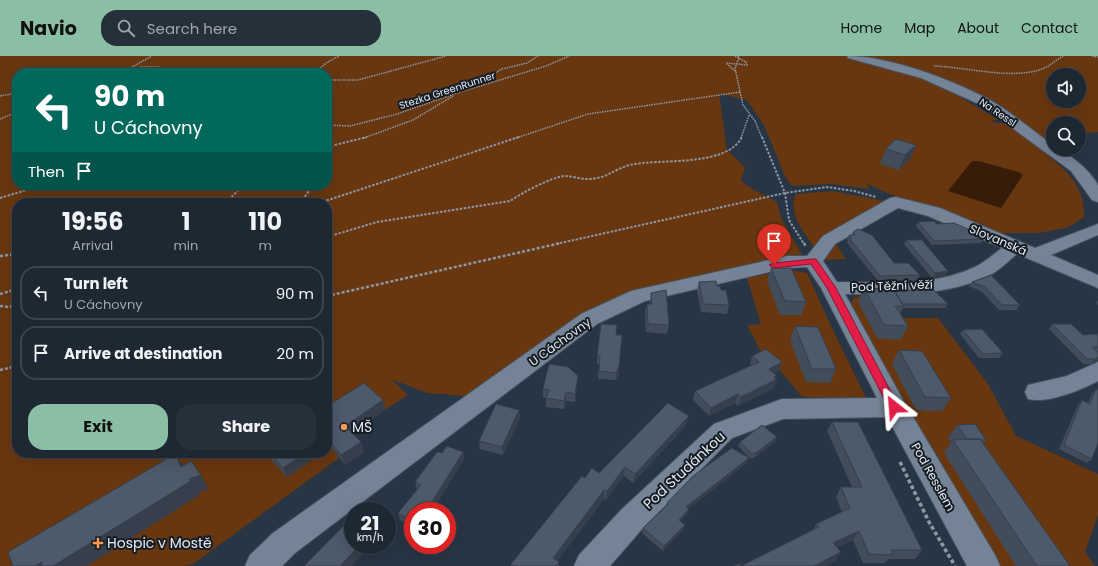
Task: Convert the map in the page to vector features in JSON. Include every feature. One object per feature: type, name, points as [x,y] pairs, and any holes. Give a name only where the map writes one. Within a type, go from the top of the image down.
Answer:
[{"type":"street","name":"Na Ressl","points":[[852,56],[915,74],[958,89],[986,102],[1076,168],[1098,197]]},
{"type":"street","name":"Slovanská","points":[[896,202],[934,212],[1098,282]]},
{"type":"street","points":[[806,248],[830,240],[896,202]]},
{"type":"street","points":[[1034,255],[1098,229]]},
{"type":"street","name":"Pod Těžní věží","points":[[831,288],[907,288],[945,284],[984,270],[1015,247]]},
{"type":"street","name":"Pod Resslem","points":[[806,248],[831,288],[894,407],[984,566]]},
{"type":"street","name":"U Cáchovny","points":[[262,566],[284,543],[589,319],[638,296],[682,284],[788,262],[806,248]]},
{"type":"street","points":[[1037,392],[1073,383],[1098,370]]},
{"type":"street","name":"Pod Studánkou","points":[[590,566],[632,519],[723,431],[782,409],[894,407]]},
{"type":"path","points":[[130,68],[152,56]]},
{"type":"path","points":[[319,68],[326,62],[339,56]]},
{"type":"path","points":[[332,80],[358,80],[446,56]]},
{"type":"path","points":[[332,146],[364,138],[413,120],[502,69],[527,63],[538,56]]},
{"type":"path","name":"Stezka GreenRunner","points":[[332,125],[350,126],[397,114],[460,92],[546,66],[569,56]]},
{"type":"path","points":[[735,56],[746,62],[747,66],[733,62],[726,63],[737,73]]},
{"type":"path","points":[[915,74],[917,70],[942,66],[1023,72],[1046,68],[1063,56]]},
{"type":"path","points":[[1092,56],[1098,56]]},
{"type":"path","points":[[739,57],[735,68],[743,105],[755,121],[785,193],[789,220],[806,248]]},
{"type":"path","points":[[130,68],[167,68]]},
{"type":"path","points":[[332,199],[588,114],[740,92]]},
{"type":"path","points":[[0,96],[12,94]]},
{"type":"path","points":[[0,119],[12,114]]},
{"type":"path","points":[[332,236],[377,222],[510,201],[526,190],[565,176],[586,179],[605,176],[629,165],[705,159],[729,149],[741,139],[750,115]]},
{"type":"path","points":[[332,295],[785,193],[827,187],[854,191],[896,202]]},
{"type":"path","points":[[0,198],[26,190]]},
{"type":"path","points":[[231,198],[238,190]]},
{"type":"path","points":[[304,198],[311,190]]},
{"type":"path","points":[[0,256],[12,255]]},
{"type":"path","points":[[0,294],[12,290]]},
{"type":"path","points":[[0,306],[12,306]]},
{"type":"path","points":[[0,370],[12,367]]},
{"type":"shaded area","points":[[0,56],[849,56],[922,78],[931,84],[941,86],[999,120],[990,120],[995,123],[1004,123],[1045,148],[1044,152],[1046,156],[1049,156],[1067,172],[1078,187],[1084,217],[1067,228],[1038,233],[1002,233],[887,193],[866,183],[870,189],[830,184],[792,186],[786,178],[764,125],[747,100],[719,94],[727,150],[745,167],[741,181],[752,189],[777,202],[781,218],[802,255],[639,289],[591,308],[466,396],[427,393],[391,379],[408,395],[386,409],[367,392],[332,415],[332,198],[12,198],[12,458],[332,458],[332,448],[339,458],[193,564],[183,566],[0,566]]},
{"type":"shaded area","points":[[855,56],[1098,56],[1098,132],[1086,133],[1086,116],[1046,116],[1046,136],[1039,137],[940,80]]},
{"type":"shaded area","points":[[972,161],[979,161],[1018,172],[1023,175],[1001,208],[948,191]]},
{"type":"shaded area","points":[[832,191],[885,201],[845,225],[814,247],[795,215],[794,201],[796,194]]},
{"type":"shaded area","points":[[834,241],[846,259],[822,260]]},
{"type":"shaded area","points":[[790,270],[807,273],[866,398],[802,397],[780,370],[763,356],[747,325],[761,324],[747,278]]},
{"type":"shaded area","points":[[862,295],[900,318],[938,318],[988,384],[1016,436],[1098,474],[1098,515],[1085,552],[1095,566],[1001,566],[932,453],[851,304],[854,298]]},
{"type":"building","points":[[896,139],[916,145],[905,155],[886,149]]},
{"type":"building","points":[[934,221],[937,224],[954,223],[977,233],[983,239],[934,241],[918,222]]},
{"type":"building","points":[[858,229],[872,235],[894,263],[908,263],[920,275],[880,276],[849,238],[852,238],[849,235],[855,235],[853,232]]},
{"type":"building","points":[[906,240],[922,240],[948,271],[935,273]]},
{"type":"building","points":[[771,268],[791,268],[806,302],[785,301]]},
{"type":"building","points":[[991,275],[1020,305],[1002,305],[985,287],[972,282]]},
{"type":"building","points":[[716,281],[717,286],[720,286],[721,290],[726,290],[729,305],[703,304],[699,282]]},
{"type":"building","points":[[864,288],[893,289],[904,306],[895,306],[908,326],[884,325]]},
{"type":"building","points":[[933,289],[948,304],[902,304],[895,291]]},
{"type":"building","points":[[666,290],[669,325],[648,324],[647,304],[652,304],[651,293]]},
{"type":"building","points":[[601,324],[617,325],[616,335],[622,335],[619,366],[616,373],[599,371],[600,356],[597,356]]},
{"type":"building","points":[[1052,324],[1071,324],[1083,335],[1098,334],[1098,347],[1092,347],[1098,352],[1098,357],[1095,359],[1087,359]]},
{"type":"building","points":[[795,326],[818,327],[836,369],[812,369]]},
{"type":"building","points":[[982,329],[1003,353],[983,354],[963,330]]},
{"type":"building","points":[[766,349],[782,362],[769,369],[777,376],[774,377],[777,379],[741,397],[738,394],[711,408],[695,391],[759,362],[752,356]]},
{"type":"building","points":[[899,350],[922,351],[951,398],[925,397]]},
{"type":"building","points":[[549,364],[568,367],[578,376],[575,394],[566,392],[564,401],[546,398],[549,390],[543,389]]},
{"type":"building","points":[[364,383],[383,400],[345,426],[361,442],[341,455],[332,444],[332,403]]},
{"type":"building","points":[[1096,389],[1098,390],[1098,443],[1092,459],[1064,445],[1082,400],[1090,404]]},
{"type":"building","points":[[668,403],[689,416],[635,474],[625,467],[607,491],[604,490],[553,558],[559,562],[556,566],[514,566],[511,564],[582,476],[585,478],[592,468],[599,473]]},
{"type":"building","points":[[496,404],[519,410],[502,447],[479,441]]},
{"type":"building","points":[[832,422],[858,422],[922,550],[891,550],[892,555],[869,554],[859,531],[833,543],[841,552],[814,566],[741,566],[819,527],[816,524],[850,508],[841,487],[862,487]]},
{"type":"building","points":[[975,424],[986,440],[967,439],[957,425]]},
{"type":"building","points":[[762,425],[777,437],[756,453],[751,453],[740,442]]},
{"type":"building","points":[[980,439],[1070,566],[1037,566],[953,440]]},
{"type":"building","points":[[447,446],[463,452],[432,502],[407,502],[421,485],[415,482],[437,452],[442,453]]},
{"type":"building","points":[[732,448],[749,458],[686,507],[689,509],[679,520],[685,525],[664,546],[643,528],[668,504],[667,503],[693,476]]},
{"type":"building","points":[[168,458],[177,458],[181,467],[191,461],[201,475],[189,479],[191,481],[53,566],[42,566],[42,562],[35,566],[13,566],[8,552]]},
{"type":"building","points":[[274,458],[298,458],[283,468]]},
{"type":"building","points":[[404,506],[404,516],[398,513]]},
{"type":"building","points":[[344,525],[344,554],[351,554],[340,566],[304,566]]},
{"type":"place","name":"MŠ","points":[[344,427]]},
{"type":"place","name":"Hospic v Mostě","points":[[98,543]]},
{"type":"route","points":[[774,265],[788,262],[813,261],[831,288],[894,407]]}]
